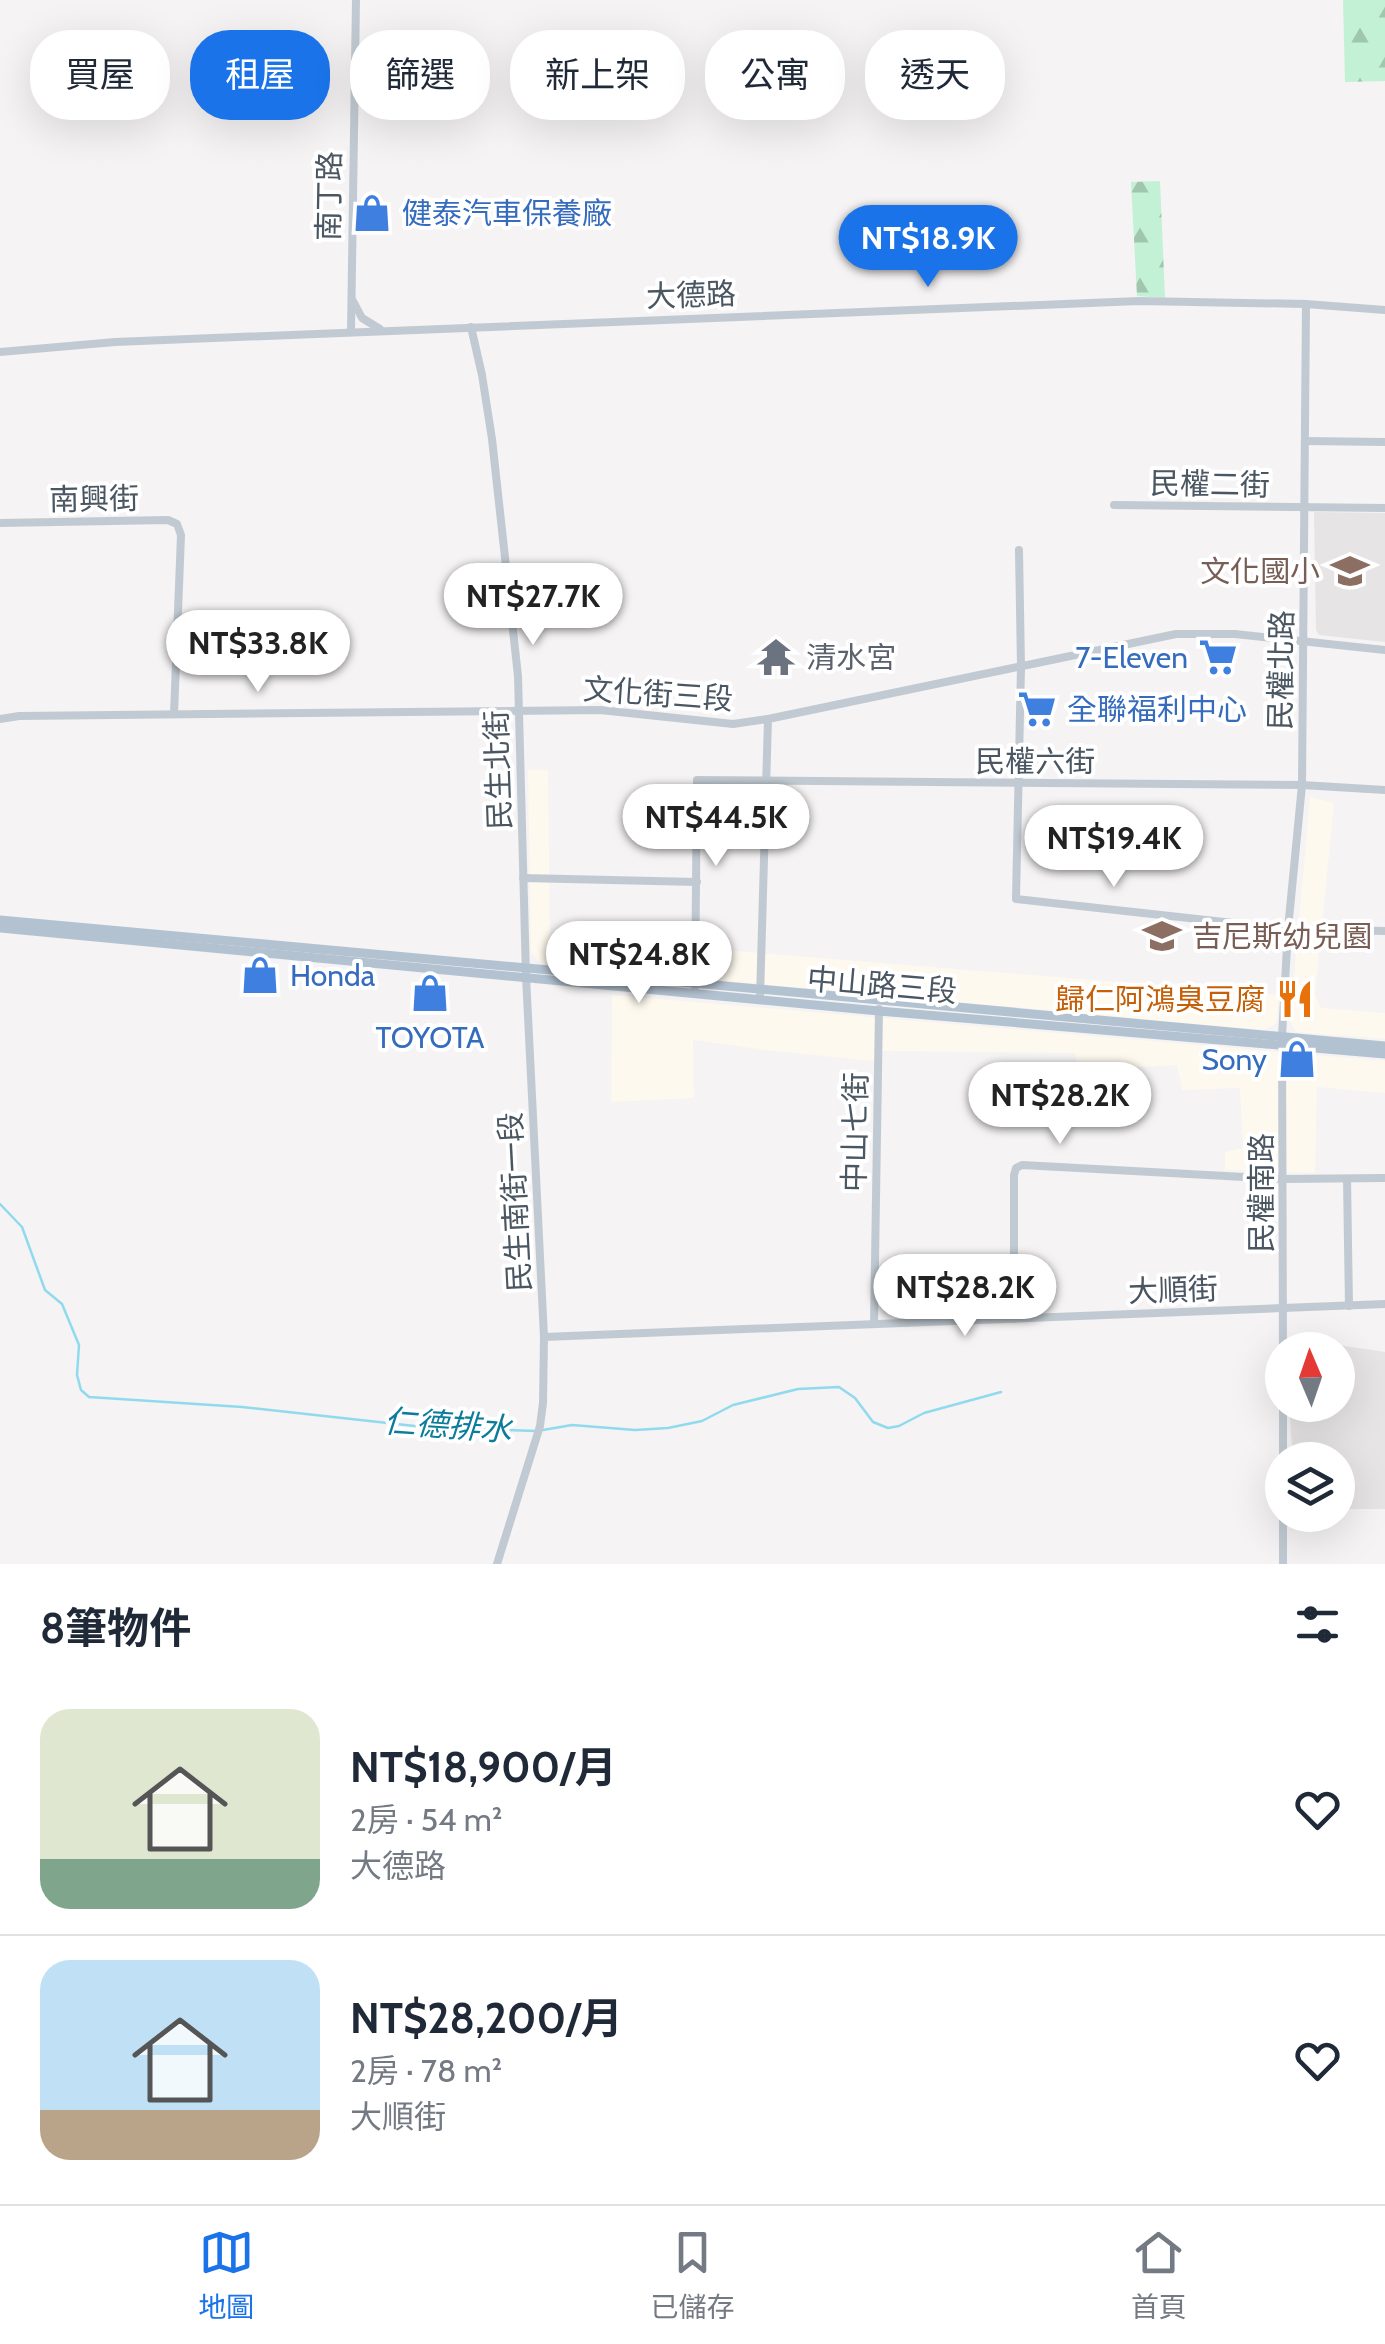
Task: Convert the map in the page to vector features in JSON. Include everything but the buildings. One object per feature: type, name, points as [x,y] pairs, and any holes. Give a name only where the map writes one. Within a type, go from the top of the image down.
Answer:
[{"type":"main road","name":"中山路三段","points":[[0,920],[879,1006],[1282,1041]]},
{"type":"main road","name":"中山路三段","points":[[0,928],[526,971]]},
{"type":"main road","points":[[1282,1041],[1385,1046]]},
{"type":"main road","points":[[1282,1041],[1385,1054]]},
{"type":"street","name":"南丁路","points":[[351,332],[356,0]]},
{"type":"street","points":[[350,293],[362,318],[384,331]]},
{"type":"street","name":"大德路","points":[[0,352],[115,342],[1102,302],[1306,304],[1385,310]]},
{"type":"street","name":"民權北路","points":[[1282,1041],[1302,785],[1306,304]]},
{"type":"street","name":"民生北街","points":[[471,327],[492,439],[518,676],[526,971]]},
{"type":"street","points":[[1305,441],[1385,442]]},
{"type":"street","name":"民權二街","points":[[1114,505],[1385,508]]},
{"type":"street","name":"南興街","points":[[0,523],[168,520],[177,524],[181,535],[174,714]]},
{"type":"street","points":[[1019,550],[1021,667],[1016,899],[1288,928],[1385,930]]},
{"type":"street","name":"文化街三段","points":[[0,719],[619,711],[733,724],[1176,634],[1235,634],[1385,650]]},
{"type":"street","points":[[761,994],[768,719]]},
{"type":"street","name":"民權六街","points":[[697,882],[698,780],[1302,785],[1385,790]]},
{"type":"street","points":[[524,878],[697,882],[695,987]]},
{"type":"street","name":"民生南街一段","points":[[497,1564],[540,1426],[543,1403],[544,1337],[526,971]]},
{"type":"street","name":"中山七街","points":[[874,1324],[879,1006]]},
{"type":"street","name":"民權南路","points":[[1282,1041],[1283,1332]]},
{"type":"street","points":[[1014,1319],[1014,1175],[1022,1165],[1283,1179],[1385,1178]]},
{"type":"street","points":[[1347,1178],[1349,1306]]},
{"type":"street","name":"大順街","points":[[544,1337],[1385,1304]]},
{"type":"street","points":[[1282,1532],[1282,1564]]},
{"type":"shaded area","name":"文化國小","points":[[1314,512],[1385,513],[1385,642],[1319,635],[1316,630]]},
{"type":"shaded area","points":[[528,770],[548,770],[550,936],[1279,995],[1277,1023],[1264,1030],[541,964],[531,952]]},
{"type":"shaded area","points":[[1310,797],[1334,803],[1315,995],[1321,1008],[1385,1013],[1385,1039],[1296,1032],[1290,1022]]},
{"type":"shaded area","points":[[612,995],[1385,1061],[1385,1093],[1317,1087],[1315,1173],[1225,1170],[1225,1152],[1243,1148],[1240,1088],[1182,1090],[1177,1065],[1077,1070],[1075,1053],[882,1051],[882,1062],[693,1040],[694,1098],[611,1102]]},
{"type":"shaded area","points":[[1355,1348],[1385,1352],[1385,1509],[1355,1509],[1355,1442],[1292,1442],[1290,1422],[1355,1422]]},
{"type":"green space","points":[[1343,0],[1385,0],[1385,81],[1345,82]]},
{"type":"green space","points":[[1160,181],[1165,298],[1137,296],[1131,182]]},
{"type":"waterway","name":"仁德排水","points":[[0,1204],[22,1227],[45,1290],[62,1304],[79,1345],[77,1375],[81,1390],[89,1397],[242,1407],[460,1431],[535,1431]]},
{"type":"waterway","name":"仁德排水","points":[[543,1430],[572,1425],[635,1430],[668,1428],[702,1421],[733,1405],[798,1389],[839,1387],[855,1398],[873,1422],[888,1428],[924,1413],[1001,1392]]},
{"type":"place","name":"健泰汽車保養廠","points":[[372,213]]},
{"type":"place","name":"文化國小","points":[[1350,571]]},
{"type":"place","name":"清水宮","points":[[776,657]]},
{"type":"place","name":"7-Eleven","points":[[1218,657]]},
{"type":"place","name":"全聯福利中心","points":[[1037,709]]},
{"type":"place","name":"吉尼斯幼兒園","points":[[1162,936]]},
{"type":"place","name":"Honda","points":[[260,975]]},
{"type":"place","name":"TOYOTA","points":[[430,993]]},
{"type":"place","name":"歸仁阿鴻臭豆腐","points":[[1295,999]]},
{"type":"place","name":"Sony","points":[[1297,1059]]}]
